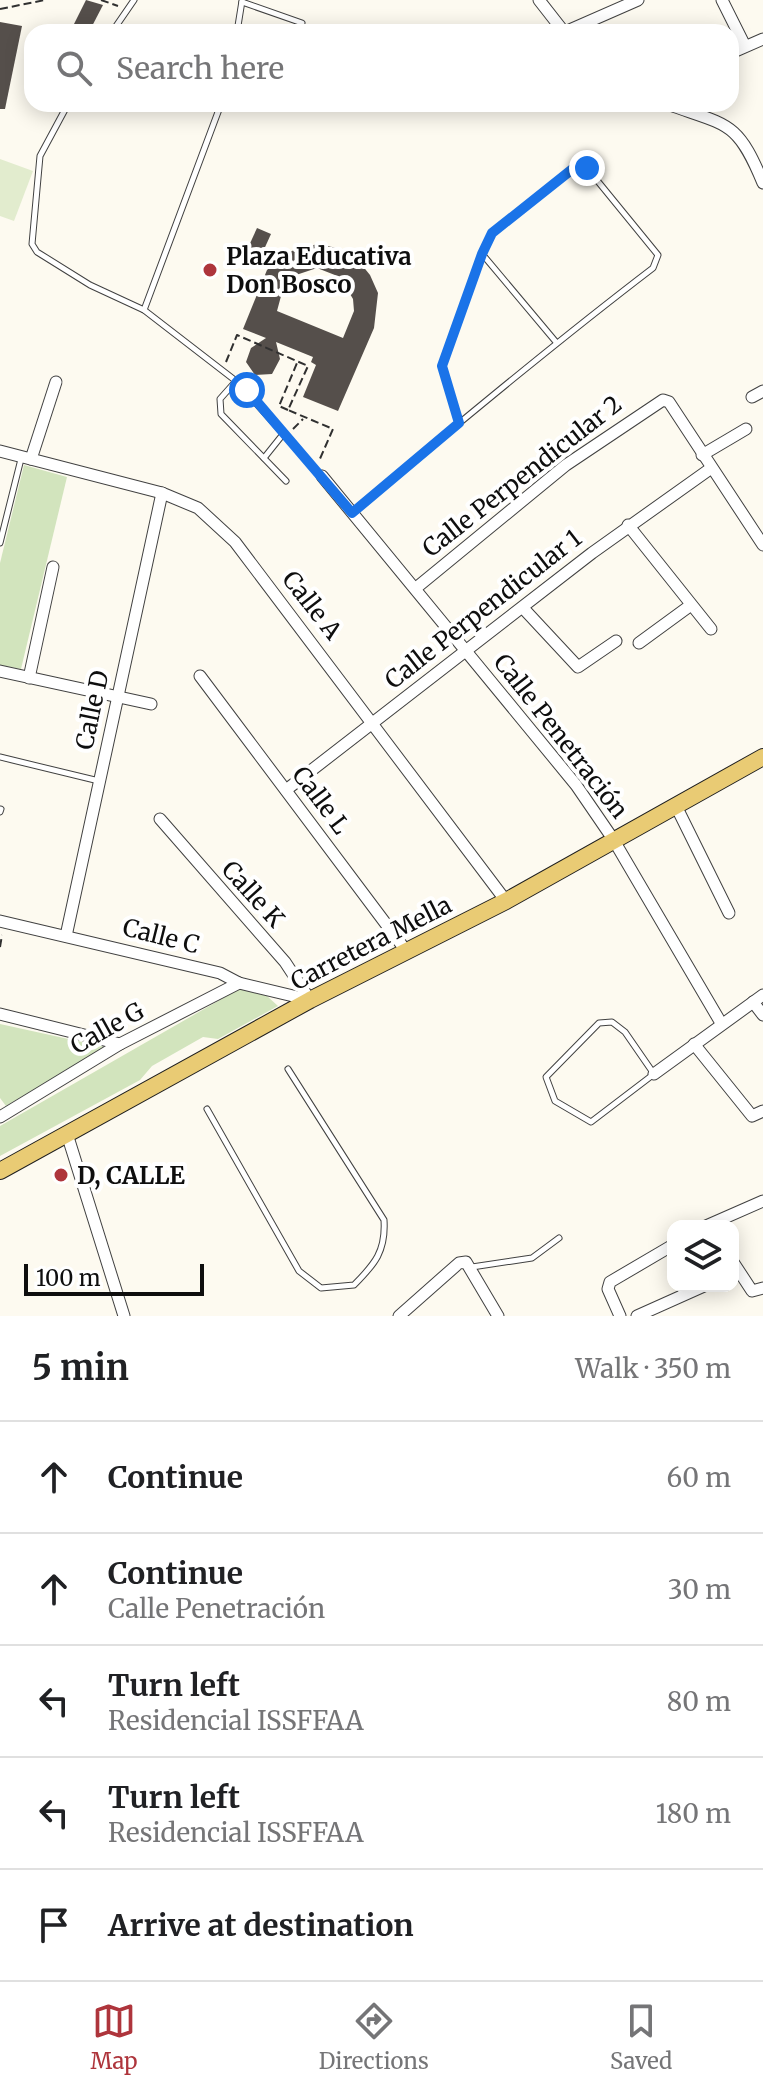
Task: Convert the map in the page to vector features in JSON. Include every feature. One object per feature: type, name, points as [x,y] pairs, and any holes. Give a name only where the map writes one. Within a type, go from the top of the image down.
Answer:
[{"type":"main road","name":"Carretera Mella","points":[[0,1171],[310,1000],[506,901],[763,757]]},
{"type":"street","points":[[539,0],[558,24]]},
{"type":"street","points":[[583,24],[638,0]]},
{"type":"street","points":[[722,0],[734,24]]},
{"type":"street","points":[[739,34],[745,46]]},
{"type":"street","points":[[739,49],[763,39]]},
{"type":"street","points":[[688,112],[735,130],[758,156],[763,183]]},
{"type":"street","points":[[26,458],[56,382]]},
{"type":"street","points":[[752,397],[763,391]]},
{"type":"street","name":"Calle Perpendicular 2","points":[[416,588],[566,465],[657,400],[669,402],[702,455]]},
{"type":"street","points":[[746,429],[702,455],[763,545]]},
{"type":"street","name":"Calle A","points":[[0,451],[162,493],[198,508],[235,542],[506,901]]},
{"type":"street","name":"Calle Perpendicular 1","points":[[286,790],[628,525],[710,469]]},
{"type":"street","name":"Calle Penetración","points":[[318,472],[576,785],[613,839],[721,1023]]},
{"type":"street","name":"Calle D","points":[[66,936],[162,493]]},
{"type":"street","points":[[628,525],[711,629]]},
{"type":"street","points":[[29,678],[53,567]]},
{"type":"street","points":[[639,643],[691,605]]},
{"type":"street","points":[[523,608],[575,665],[581,666],[616,641]]},
{"type":"street","points":[[0,671],[151,704]]},
{"type":"street","name":"Calle L","points":[[200,676],[407,952]]},
{"type":"street","points":[[675,804],[729,913]]},
{"type":"street","name":"Calle K","points":[[160,819],[285,962],[310,1000]]},
{"type":"street","name":"Calle C","points":[[0,921],[220,973],[239,983],[310,1000]]},
{"type":"street","name":"Calle G","points":[[0,1116],[120,1044],[239,983]]},
{"type":"street","points":[[654,1074],[758,999],[763,1015]]},
{"type":"street","points":[[0,1014],[120,1044]]},
{"type":"street","points":[[694,1044],[758,1114]]},
{"type":"street","points":[[67,1134],[124,1316]]},
{"type":"street","points":[[720,1220],[763,1201]]},
{"type":"street","points":[[620,1316],[608,1289],[610,1282],[667,1249]]},
{"type":"street","points":[[399,1316],[459,1263],[469,1265],[498,1316]]},
{"type":"street","points":[[739,1274],[752,1291],[763,1288]]},
{"type":"street","points":[[637,1316],[691,1292]]},
{"type":"lane","points":[[117,24],[134,0]]},
{"type":"lane","points":[[238,24],[242,1],[302,23]]},
{"type":"lane","points":[[64,112],[40,156],[32,244],[47,261],[144,310],[236,381],[318,472]]},
{"type":"lane","points":[[144,310],[218,112]]},
{"type":"lane","points":[[352,513],[556,342],[653,268],[658,255],[587,168],[575,167],[492,233],[442,366],[459,423]]},
{"type":"lane","points":[[482,254],[556,342]]},
{"type":"lane","points":[[236,381],[220,399],[221,414],[286,481]]},
{"type":"lane","points":[[264,458],[285,434]]},
{"type":"lane","points":[[0,543],[26,458]]},
{"type":"lane","points":[[0,757],[99,781]]},
{"type":"lane","points":[[612,1022],[625,1032],[654,1074],[591,1122],[555,1101],[546,1077],[599,1023],[612,1022]]},
{"type":"lane","points":[[207,1109],[299,1271],[321,1288],[354,1285],[375,1265],[385,1243],[384,1220],[288,1069]]},
{"type":"lane","points":[[469,1265],[532,1258],[559,1238]]},
{"type":"path","points":[[0,9],[45,0]]},
{"type":"path","points":[[101,0],[126,11]]},
{"type":"path","points":[[222,371],[237,335],[308,366],[288,410]]},
{"type":"path","points":[[297,362],[279,406],[333,429],[318,472]]},
{"type":"path","points":[[285,434],[305,418]]},
{"type":"green space","points":[[0,159],[33,171],[14,221],[0,216]]},
{"type":"green space","points":[[24,465],[67,477],[21,669],[0,665],[0,563]]},
{"type":"green space","points":[[239,989],[267,996],[278,1006],[218,1039],[203,1037],[152,1066],[140,1080],[0,1156],[0,1126]]},
{"type":"green space","points":[[0,1024],[105,1047],[6,1106],[0,1098]]},
{"type":"building","points":[[86,0],[103,5],[93,24],[74,24]]},
{"type":"building","points":[[0,22],[22,26],[5,109],[0,109]]},
{"type":"building","points":[[257,228],[271,234],[256,267],[242,261]]},
{"type":"building","points":[[320,244],[340,249],[357,259],[370,275],[378,293],[374,328],[338,411],[303,397],[316,365],[311,362],[313,357],[276,342],[280,359],[272,374],[255,375],[246,362],[251,348],[266,338],[243,329],[267,270],[282,256],[300,247]],"holes":[[[317,268],[340,277],[353,299],[354,311],[343,338],[277,311],[284,285],[293,276]]]},
{"type":"place","name":"Plaza Educativa Don Bosco","points":[[210,270]]},
{"type":"place","name":"D, CALLE","points":[[61,1175]]},
{"type":"route","points":[[247,390],[352,513],[459,423],[442,366],[492,233],[575,167],[581,165],[587,168]]}]
